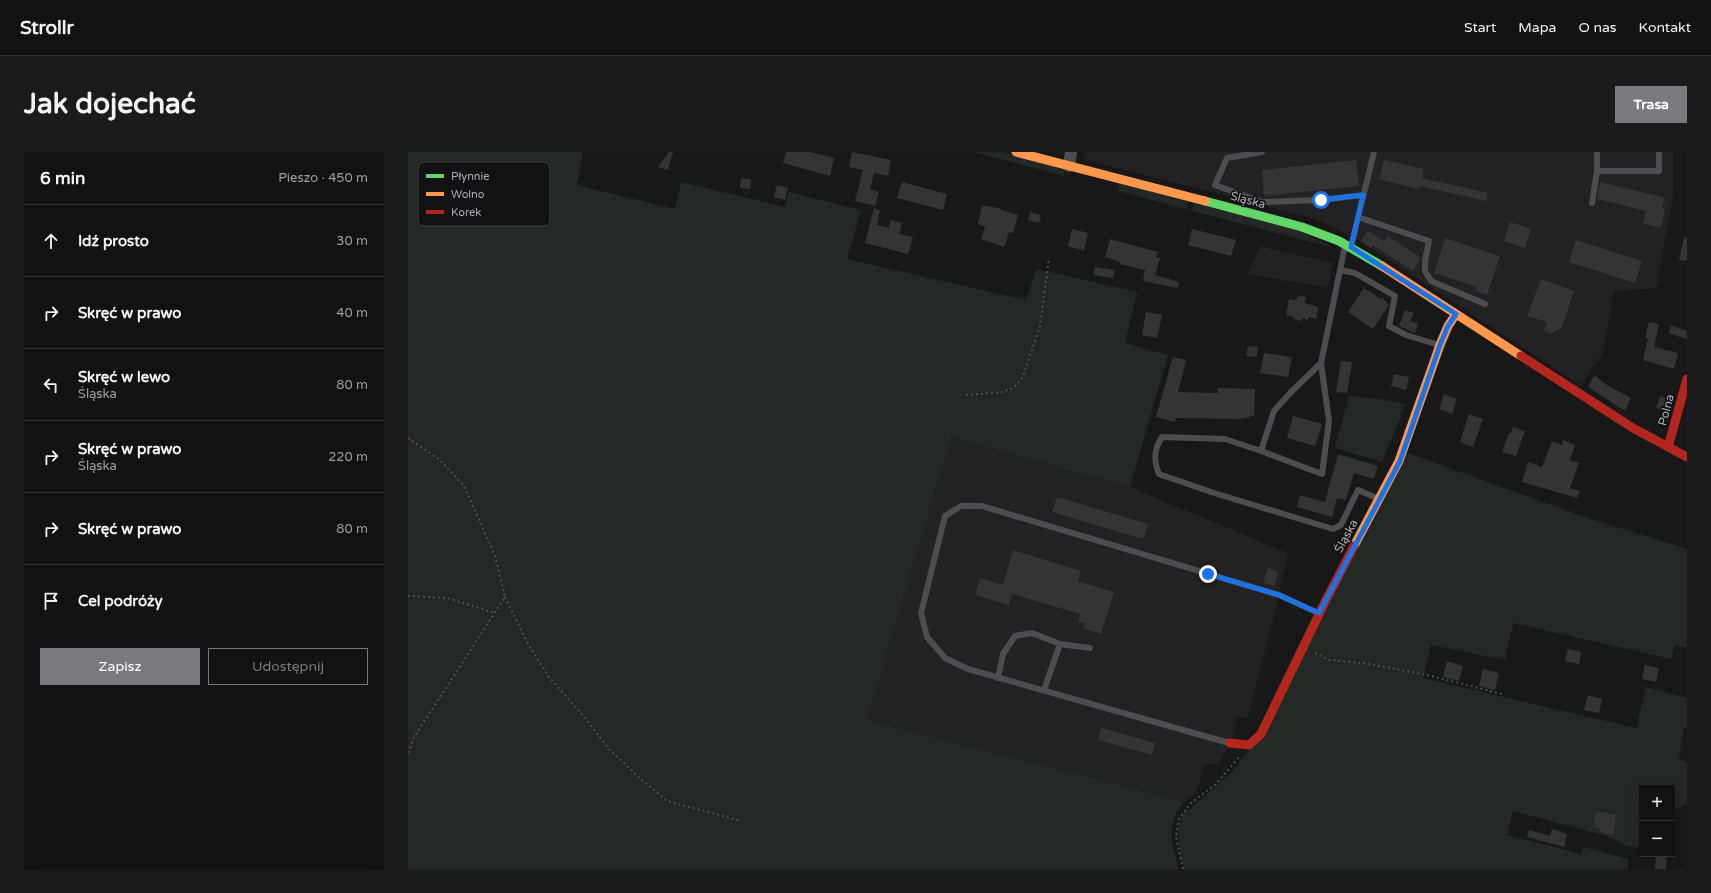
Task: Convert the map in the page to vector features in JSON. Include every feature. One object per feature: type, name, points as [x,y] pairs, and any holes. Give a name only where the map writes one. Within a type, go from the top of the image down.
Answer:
[{"type":"main road","name":"Śląska","points":[[1016,152],[1324,234],[1348,245],[1633,428],[1687,457]]},
{"type":"main road","name":"Śląska","points":[[1249,745],[1261,734],[1319,613],[1400,461],[1440,345],[1448,326],[1456,314]]},
{"type":"main road","name":"Polna","points":[[1668,447],[1687,379]]},
{"type":"main road","points":[[1230,743],[1249,745]]},
{"type":"street","points":[[1069,166],[1071,152]]},
{"type":"lane","points":[[1262,152],[1227,158],[1215,185],[1262,202],[1321,200],[1363,195]]},
{"type":"lane","points":[[1374,152],[1358,217],[1340,270],[1321,363],[1329,421],[1322,474],[1225,439],[1162,437],[1155,447],[1156,467],[1159,474],[1214,493],[1333,529],[1341,525],[1358,490],[1379,499]]},
{"type":"lane","points":[[1592,203],[1596,171],[1596,152]]},
{"type":"lane","points":[[1596,171],[1659,171],[1659,152]]},
{"type":"lane","points":[[1358,217],[1429,241],[1424,261],[1425,271],[1431,281],[1486,304]]},
{"type":"lane","points":[[1340,270],[1355,273],[1395,296],[1389,326],[1406,335],[1440,345]]},
{"type":"lane","points":[[1261,452],[1274,411],[1321,363]]},
{"type":"lane","points":[[1230,743],[998,678],[968,669],[945,658],[927,637],[920,613],[945,516],[961,506],[982,506],[1279,595],[1319,613]]},
{"type":"lane","points":[[998,678],[1003,654],[1015,636],[1032,633],[1060,644],[1090,648]]},
{"type":"lane","points":[[1044,690],[1060,644]]},
{"type":"path","points":[[966,395],[1002,392],[1013,388],[1022,379],[1040,326],[1049,258]]},
{"type":"path","points":[[408,438],[440,460],[464,486],[495,556],[505,597],[528,644],[549,677],[585,718],[609,749],[667,801],[741,821]]},
{"type":"path","points":[[408,596],[447,598],[495,613]]},
{"type":"path","points":[[408,753],[414,737],[505,597]]},
{"type":"path","points":[[1304,647],[1329,660],[1370,664],[1427,675],[1502,694]]},
{"type":"path","points":[[1183,869],[1176,837],[1178,819],[1191,803],[1216,784],[1249,745]]},
{"type":"shaded area","points":[[408,152],[583,152],[577,185],[675,209],[681,182],[785,207],[789,192],[861,210],[847,259],[1026,300],[1037,269],[1137,292],[1125,343],[1168,355],[1130,487],[951,437],[867,720],[1184,802],[1174,818],[1172,826],[1172,843],[1179,869],[408,869]]},
{"type":"shaded area","points":[[973,152],[1001,152],[1065,169],[1064,176]]},
{"type":"shaded area","points":[[1085,152],[1673,152],[1673,196],[1656,288],[1614,291],[1603,351],[1595,367],[1593,366],[1581,386],[1360,241],[1329,225],[1304,216],[1083,159]]},
{"type":"shaded area","points":[[1120,183],[1188,202],[1186,209],[1118,191]]},
{"type":"shaded area","points":[[1194,203],[1298,230],[1334,248],[1192,211]]},
{"type":"shaded area","points":[[1260,246],[1333,263],[1328,288],[1248,274]]},
{"type":"shaded area","points":[[1349,396],[1406,404],[1382,462],[1335,448]]},
{"type":"shaded area","points":[[951,437],[1130,487],[1288,553],[1248,718],[1238,716],[1230,743],[1220,763],[1204,765],[1196,793],[1184,802],[867,720]]},
{"type":"shaded area","points":[[1408,453],[1582,516],[1687,549],[1687,648],[1675,645],[1671,659],[1513,623],[1505,660],[1431,645],[1423,678],[1636,728],[1646,687],[1687,698],[1687,728],[1684,727],[1679,759],[1687,762],[1687,804],[1675,810],[1675,785],[1639,785],[1639,846],[1637,848],[1627,846],[1607,836],[1513,811],[1507,835],[1581,854],[1583,847],[1628,859],[1628,869],[1184,869],[1178,834],[1184,814],[1230,774],[1251,748]]},
{"type":"building","points":[[669,152],[673,152],[668,170],[658,167]]},
{"type":"building","points":[[786,152],[810,152],[834,158],[830,176],[783,163]]},
{"type":"building","points":[[852,152],[891,160],[888,176],[874,173],[870,189],[879,192],[875,206],[855,201],[863,170],[849,167]]},
{"type":"building","points":[[1356,160],[1359,186],[1264,196],[1262,170]]},
{"type":"building","points":[[1384,160],[1424,169],[1422,178],[1488,193],[1486,201],[1420,186],[1419,189],[1379,179]]},
{"type":"building","points":[[741,178],[751,180],[750,189],[740,188]]},
{"type":"building","points":[[902,182],[947,194],[943,210],[897,198]]},
{"type":"building","points":[[1600,182],[1665,198],[1662,208],[1665,209],[1661,228],[1643,224],[1646,211],[1597,199]]},
{"type":"building","points":[[777,185],[788,188],[785,200],[774,197]]},
{"type":"building","points":[[982,205],[1002,209],[1001,210],[1018,215],[1013,233],[1009,232],[1004,247],[981,239],[985,227],[978,224]]},
{"type":"building","points":[[874,208],[880,210],[877,225],[889,228],[891,220],[902,223],[899,234],[913,237],[908,254],[865,243]]},
{"type":"building","points":[[1030,212],[1041,215],[1039,223],[1028,220]]},
{"type":"building","points":[[1510,222],[1531,229],[1525,248],[1504,241]]},
{"type":"building","points":[[1072,229],[1088,233],[1084,251],[1068,246]]},
{"type":"building","points":[[1192,229],[1236,240],[1231,256],[1188,245]]},
{"type":"building","points":[[1368,231],[1384,241],[1388,236],[1421,258],[1413,271],[1373,245],[1371,248],[1361,241]]},
{"type":"building","points":[[1684,237],[1687,237],[1687,261],[1679,260]]},
{"type":"building","points":[[1445,238],[1500,256],[1487,295],[1476,291],[1477,287],[1434,273]]},
{"type":"building","points":[[1110,239],[1158,252],[1156,257],[1160,258],[1155,275],[1179,282],[1178,288],[1143,281],[1145,270],[1120,264],[1120,262],[1105,257]]},
{"type":"building","points":[[1576,240],[1642,261],[1635,283],[1569,262]]},
{"type":"building","points":[[1095,267],[1115,270],[1113,278],[1093,275]]},
{"type":"building","points":[[1541,279],[1574,291],[1562,327],[1551,334],[1544,331],[1547,322],[1527,316]]},
{"type":"building","points":[[1364,288],[1381,299],[1382,297],[1389,305],[1373,329],[1348,312]]},
{"type":"building","points":[[1298,296],[1306,297],[1305,303],[1318,307],[1316,319],[1309,317],[1308,320],[1302,318],[1301,321],[1286,315],[1289,299],[1296,300]]},
{"type":"building","points":[[1405,310],[1414,313],[1410,321],[1418,324],[1415,333],[1399,326]]},
{"type":"building","points":[[1146,312],[1162,315],[1157,338],[1142,335]]},
{"type":"building","points":[[1649,322],[1659,324],[1654,347],[1678,353],[1674,369],[1643,360],[1648,339],[1645,338]]},
{"type":"building","points":[[1671,325],[1687,331],[1687,339],[1669,333]]},
{"type":"building","points":[[1248,346],[1258,347],[1257,357],[1246,356]]},
{"type":"building","points":[[1264,353],[1292,357],[1288,377],[1260,373]]},
{"type":"building","points":[[1173,357],[1186,360],[1178,392],[1218,393],[1218,388],[1255,389],[1254,416],[1249,416],[1250,418],[1242,419],[1176,418],[1175,422],[1156,417]]},
{"type":"building","points":[[1341,361],[1352,362],[1347,393],[1336,392]]},
{"type":"building","points":[[1394,374],[1409,377],[1406,390],[1391,386]]},
{"type":"building","points":[[1594,375],[1607,385],[1631,398],[1625,411],[1588,387]]},
{"type":"building","points":[[1444,394],[1457,399],[1452,414],[1439,409]]},
{"type":"building","points":[[1660,396],[1671,400],[1666,412],[1656,408]]},
{"type":"building","points":[[1469,414],[1483,419],[1473,447],[1460,442]]},
{"type":"building","points":[[1293,416],[1322,424],[1315,446],[1287,438]]},
{"type":"building","points":[[1513,427],[1525,431],[1516,456],[1502,452],[1509,433],[1511,434]]},
{"type":"building","points":[[1563,440],[1575,445],[1570,460],[1579,463],[1570,488],[1580,491],[1577,498],[1522,482],[1528,462],[1542,467],[1552,441],[1562,445]]},
{"type":"building","points":[[1338,454],[1378,466],[1374,479],[1354,473],[1346,500],[1337,498],[1332,517],[1297,507],[1300,495],[1325,502]]},
{"type":"building","points":[[1057,497],[1148,524],[1143,539],[1052,512]]},
{"type":"building","points":[[1013,550],[1081,571],[1078,581],[1114,592],[1101,634],[1083,628],[1085,623],[1078,621],[1080,614],[1012,594],[1009,605],[975,595],[980,578],[1003,585]]},
{"type":"building","points":[[1268,568],[1278,572],[1274,586],[1263,583]]},
{"type":"building","points":[[1568,649],[1581,652],[1579,664],[1565,661]]},
{"type":"building","points":[[1447,661],[1463,666],[1459,681],[1443,677]]},
{"type":"building","points":[[1645,665],[1659,668],[1656,682],[1642,679]]},
{"type":"building","points":[[1483,669],[1499,673],[1495,690],[1479,686]]},
{"type":"building","points":[[1588,695],[1602,699],[1599,713],[1584,710]]},
{"type":"building","points":[[1101,728],[1155,743],[1152,755],[1098,740]]},
{"type":"building","points":[[1596,811],[1616,815],[1613,835],[1600,832],[1601,828],[1593,827]]},
{"type":"building","points":[[1552,829],[1567,834],[1564,847],[1527,837],[1529,830],[1550,836]]},
{"type":"building","points":[[1656,857],[1667,857],[1666,869],[1655,869]]},
{"type":"traffic: fast","points":[[1205,201],[1302,227],[1339,241],[1382,266]]},
{"type":"traffic: slow","points":[[1016,152],[1205,201]]},
{"type":"traffic: slow","points":[[1382,266],[1521,356]]},
{"type":"traffic: slow","points":[[1354,546],[1399,461],[1440,345],[1448,326],[1456,314]]},
{"type":"traffic: jam","points":[[1521,356],[1633,428],[1687,457]]},
{"type":"traffic: jam","points":[[1668,447],[1687,379]]},
{"type":"traffic: jam","points":[[1230,743],[1249,745],[1261,734],[1354,546]]},
{"type":"route","points":[[1208,574],[1279,595],[1319,613],[1400,461],[1440,345],[1448,326],[1456,314],[1351,247],[1363,195],[1321,200]]}]
